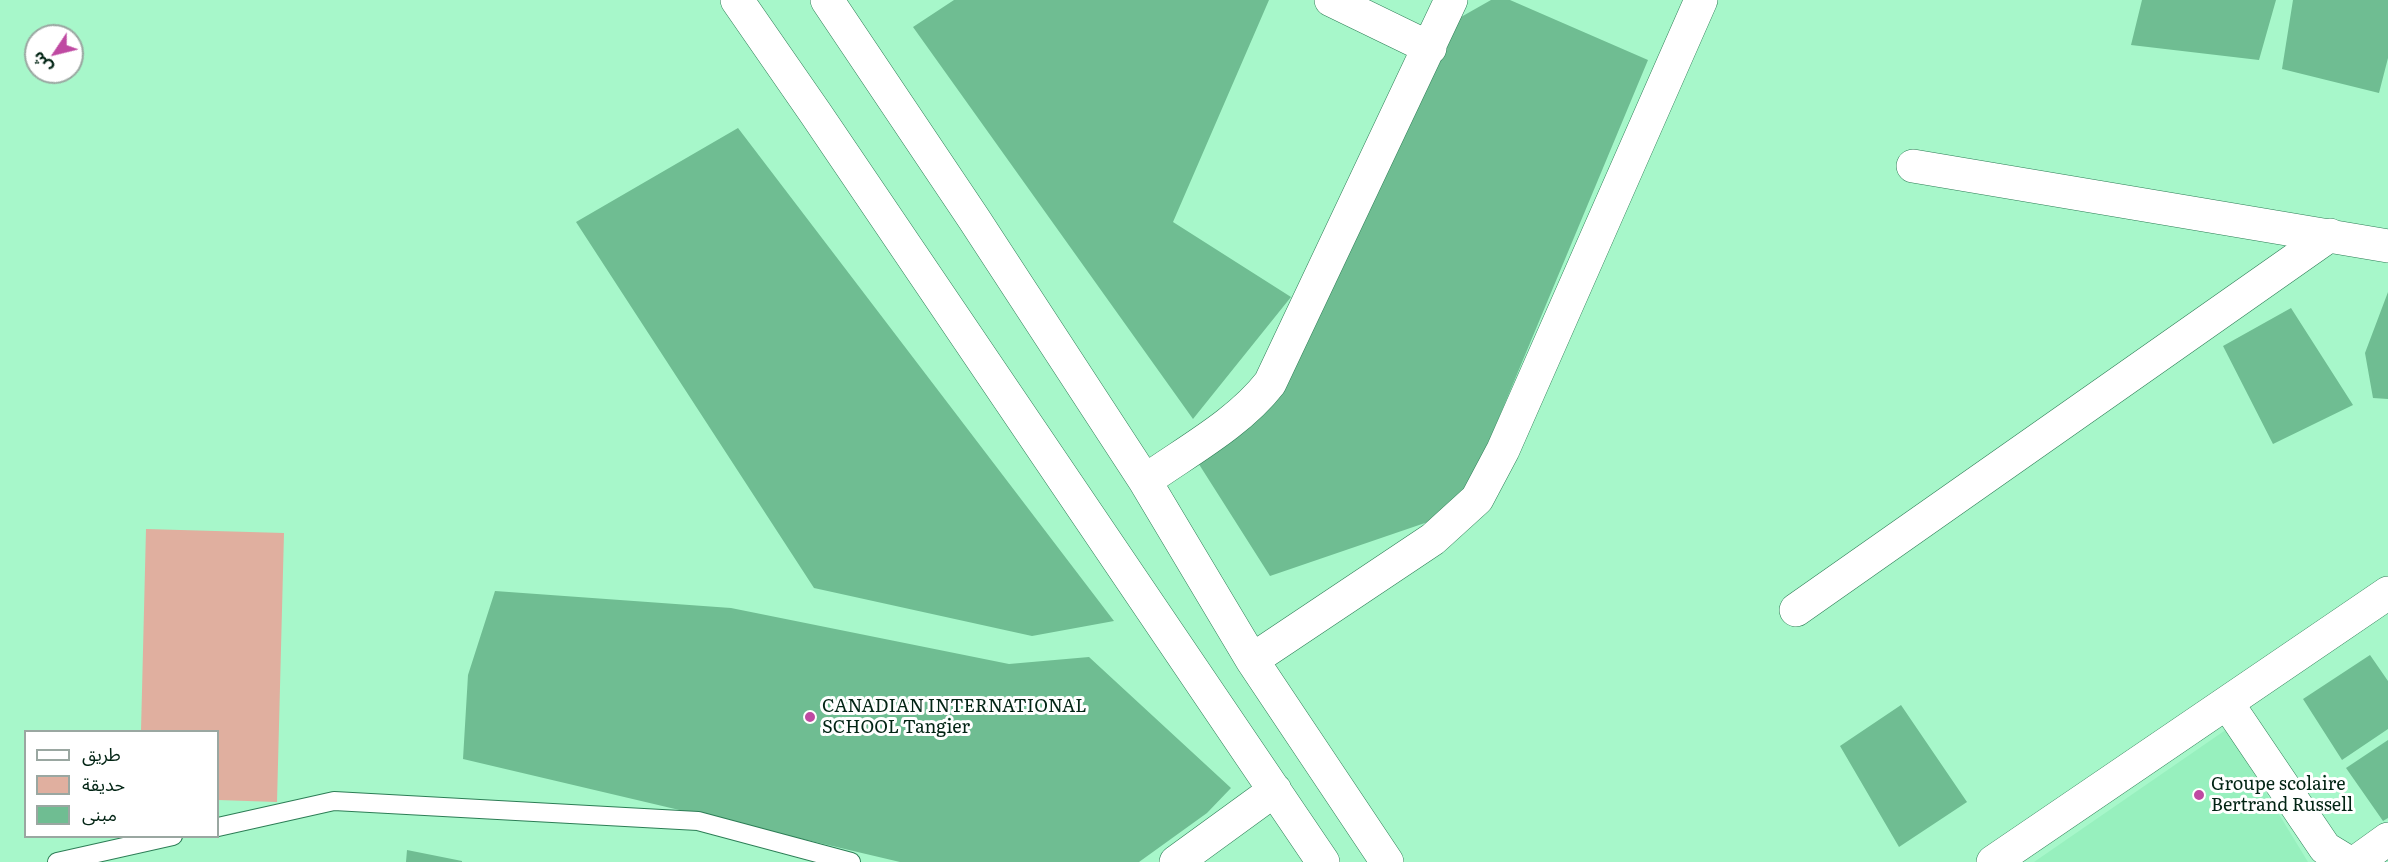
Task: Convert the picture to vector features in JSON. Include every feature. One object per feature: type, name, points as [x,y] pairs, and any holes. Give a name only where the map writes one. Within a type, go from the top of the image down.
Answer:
[{"type":"street","points":[[737,0],[1323,862]]},
{"type":"street","points":[[827,0],[981,229],[1145,481],[1252,660],[1387,862]]},
{"type":"street","points":[[1331,0],[1430,48]]},
{"type":"street","points":[[1145,481],[1231,421],[1256,401],[1270,383],[1451,0]]},
{"type":"street","points":[[1252,660],[1433,539],[1477,499],[1503,450],[1701,0]]},
{"type":"street","points":[[1913,166],[2388,246]]},
{"type":"street","points":[[1797,610],[2330,235]]},
{"type":"street","points":[[1993,862],[2388,593]]},
{"type":"street","points":[[2227,703],[2325,848],[2348,862]]},
{"type":"street","points":[[1176,862],[1275,790]]},
{"type":"street","points":[[2356,862],[2388,839]]},
{"type":"lane","points":[[219,827],[334,801],[698,821],[852,862]]},
{"type":"lane","points":[[57,862],[168,838]]},
{"type":"shaded area","name":"Groupe scolaire Bertrand Russell","points":[[2227,729],[2308,862],[2034,862]]},
{"type":"green space","points":[[146,529],[284,533],[277,802],[219,800],[219,730],[141,730]]},
{"type":"building","points":[[954,0],[1269,0],[1173,222],[1291,297],[1193,419],[913,27]]},
{"type":"building","points":[[1491,0],[1510,0],[1648,60],[1460,511],[1270,576],[1195,458],[1266,412],[1461,17]]},
{"type":"building","points":[[2142,0],[2276,0],[2259,60],[2131,45]]},
{"type":"building","points":[[2293,0],[2388,0],[2388,58],[2379,93],[2282,69]]},
{"type":"building","points":[[738,128],[1114,621],[1032,636],[814,588],[576,222]]},
{"type":"building","points":[[2388,292],[2388,399],[2373,398],[2365,353]]},
{"type":"building","points":[[2291,308],[2353,405],[2273,444],[2223,346]]},
{"type":"building","name":"CANADIAN INTERNATIONAL SCHOOL Tangier","points":[[495,591],[731,608],[1009,664],[1089,657],[1231,788],[1207,813],[1139,862],[900,862],[463,759],[468,675]]},
{"type":"building","points":[[2370,655],[2388,681],[2388,729],[2342,760],[2303,699]]},
{"type":"building","points":[[1901,705],[1967,802],[1899,847],[1840,746]]},
{"type":"building","points":[[2388,740],[2388,818],[2383,821],[2346,768]]},
{"type":"building","points":[[407,850],[462,861],[462,862],[406,862]]},
{"type":"place","name":"CANADIAN INTERNATIONAL SCHOOL Tangier","points":[[810,717]]},
{"type":"place","name":"Groupe scolaire Bertrand Russell","points":[[2199,795]]}]
